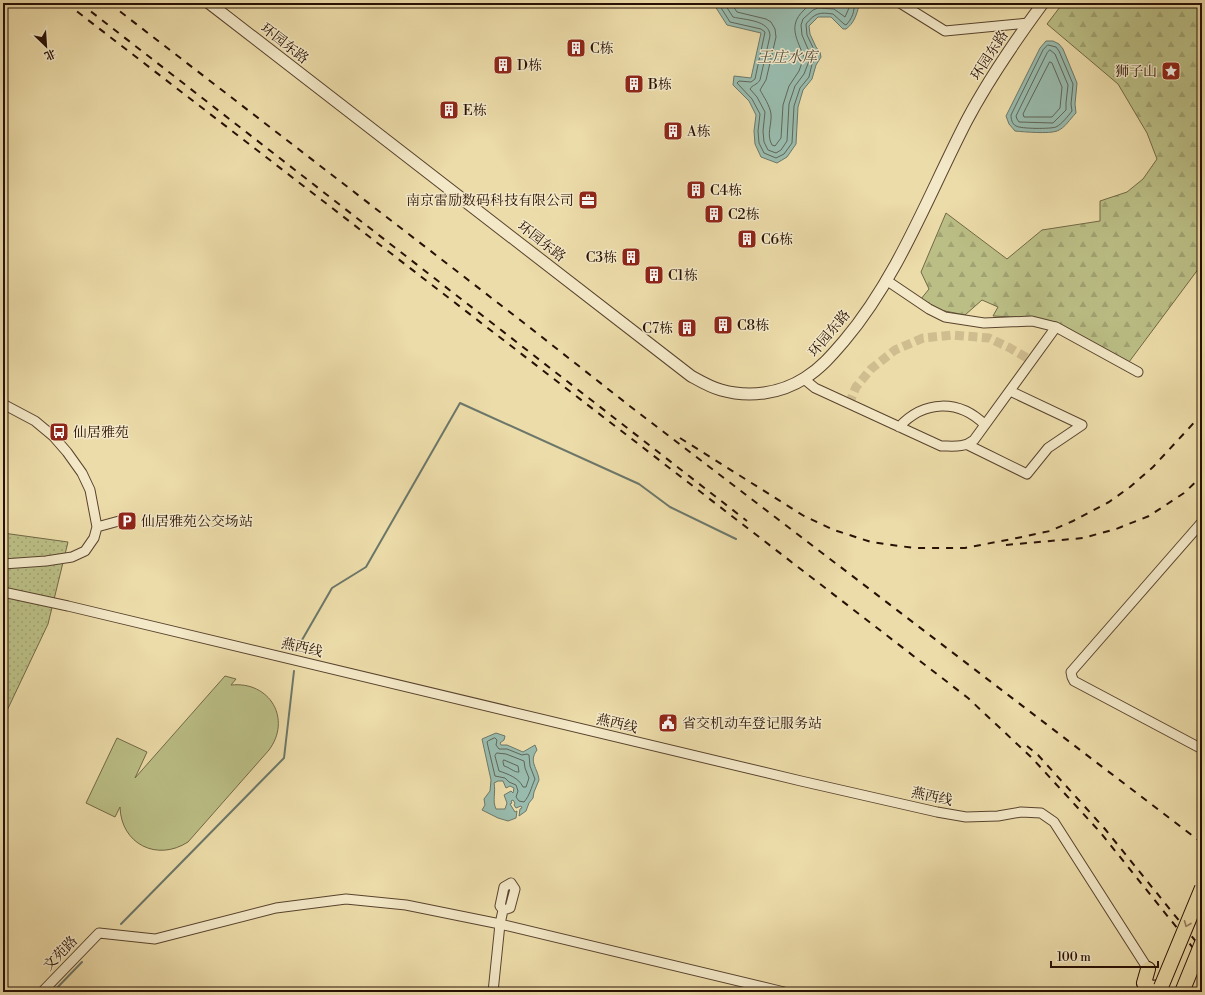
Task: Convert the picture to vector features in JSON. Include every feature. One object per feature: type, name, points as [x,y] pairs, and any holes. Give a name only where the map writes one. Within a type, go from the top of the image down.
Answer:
[{"type":"highway","points":[[1148,969],[1144,983],[1151,988],[1160,990],[1202,888]]},
{"type":"highway","points":[[1182,992],[1202,943]]},
{"type":"highway","points":[[1144,992],[1143,988],[1148,969]]},
{"type":"street","name":"环园东路","points":[[208,3],[691,376],[720,390],[737,394],[772,392],[789,387],[804,379],[818,369],[850,333],[868,310],[902,253],[978,99],[997,68],[1043,3]]},
{"type":"street","points":[[900,3],[945,31],[1028,23]]},
{"type":"street","points":[[886,280],[929,309],[945,317],[984,323],[1032,321],[1056,327],[1138,372]]},
{"type":"street","points":[[968,445],[974,440],[1056,327]]},
{"type":"street","points":[[804,379],[815,388],[941,446],[968,445],[1028,474],[1048,448],[1082,425],[1010,391]]},
{"type":"street","points":[[3,404],[35,421],[53,436],[67,452],[82,473],[90,490],[96,527],[94,538],[85,551],[72,557],[46,561],[3,564]]},
{"type":"street","points":[[899,427],[910,416],[917,412],[938,406],[960,408],[974,415],[985,425]]},
{"type":"street","points":[[96,527],[119,521]]},
{"type":"street","points":[[1202,522],[1072,672],[1074,681],[1202,748]]},
{"type":"street","name":"燕西线","points":[[3,592],[801,782],[937,812],[966,817],[998,816],[1021,812],[1041,813],[1054,822],[1148,969]]},
{"type":"street","name":"文苑路","points":[[42,992],[99,933],[155,939],[276,908],[346,899],[406,905],[500,924]]},
{"type":"street","points":[[493,992],[500,924],[503,910]]},
{"type":"street","points":[[500,924],[784,992]]},
{"type":"green space","points":[[1063,3],[1202,3],[1202,264],[1129,362],[1064,326],[1032,318],[993,316],[998,307],[982,300],[965,315],[940,310],[921,299],[929,289],[921,272],[946,213],[1007,259],[1042,230],[1100,221],[1100,201],[1127,192],[1143,179],[1157,159],[1147,133],[1118,84],[1047,24]]},
{"type":"green space","points":[[3,533],[68,542],[48,624],[3,719]]},
{"type":"green space","points":[[225,676],[236,679],[231,685],[245,685],[257,689],[273,704],[277,715],[278,726],[276,738],[269,750],[188,842],[176,848],[164,850],[143,846],[134,840],[127,831],[122,820],[120,807],[115,817],[86,803],[117,738],[147,752],[135,778]]},
{"type":"water","name":"王庄水库","points":[[713,3],[857,3],[859,6],[853,22],[846,29],[843,29],[831,17],[818,17],[809,26],[810,34],[820,52],[821,57],[816,65],[812,79],[803,90],[798,107],[796,144],[787,157],[777,163],[761,157],[755,144],[754,131],[756,115],[749,101],[733,85],[734,76],[751,78],[761,33],[727,25]]},
{"type":"water","points":[[1046,41],[1053,41],[1059,44],[1063,49],[1077,83],[1075,104],[1076,113],[1065,126],[1057,131],[1043,133],[1015,131],[1009,124],[1006,116],[1040,48]]},
{"type":"water","points":[[496,733],[505,736],[504,740],[500,743],[501,745],[507,745],[523,752],[535,745],[537,750],[534,754],[533,762],[539,780],[533,798],[526,811],[519,816],[520,809],[522,808],[521,806],[516,808],[513,800],[511,801],[512,803],[510,804],[515,812],[517,811],[516,818],[508,821],[482,810],[485,805],[484,799],[490,791],[491,780],[482,739]],"holes":[[[503,781],[506,788],[510,786],[514,788],[513,793],[511,791],[504,795],[507,803],[505,809],[496,809],[494,803],[494,783]]]},
{"type":"waterway","points":[[302,640],[332,588],[366,567],[460,403],[639,484],[670,507],[736,539]]},
{"type":"waterway","points":[[121,924],[284,758],[294,671]]},
{"type":"waterway","points":[[53,992],[82,962]]},
{"type":"tunnel","points":[[849,404],[856,387],[871,369],[895,350],[923,338],[953,335],[989,338],[1032,361]]},
{"type":"railway","points":[[66,3],[968,698],[1032,758],[1100,832],[1202,959]]},
{"type":"railway","points":[[80,3],[747,521]]},
{"type":"railway","points":[[109,3],[631,407],[1202,843]]},
{"type":"railway","points":[[680,438],[804,516],[834,530],[871,542],[914,548],[965,548],[1050,531],[1109,502],[1130,487],[1153,467],[1202,414]]},
{"type":"railway","points":[[1006,545],[1083,538],[1116,529],[1149,516],[1184,493],[1202,476]]},
{"type":"railway","points":[[1027,746],[1038,755],[1105,829],[1202,949]]},
{"type":"place","name":"C栋","points":[[576,48]]},
{"type":"place","name":"D栋","points":[[503,65]]},
{"type":"place","name":"狮子山","points":[[1171,71]]},
{"type":"place","name":"B栋","points":[[634,84]]},
{"type":"place","name":"E栋","points":[[449,110]]},
{"type":"place","name":"A栋","points":[[673,131]]},
{"type":"place","name":"C4栋","points":[[696,190]]},
{"type":"place","name":"南京雷励数码科技有限公司","points":[[588,200]]},
{"type":"place","name":"C2栋","points":[[714,214]]},
{"type":"place","name":"C6栋","points":[[747,239]]},
{"type":"place","name":"C3栋","points":[[631,257]]},
{"type":"place","name":"C1栋","points":[[654,275]]},
{"type":"place","name":"C8栋","points":[[723,325]]},
{"type":"place","name":"C7栋","points":[[687,328]]},
{"type":"place","name":"仙居雅苑","points":[[59,432]]},
{"type":"place","name":"仙居雅苑公交场站","points":[[127,521]]},
{"type":"place","name":"省交机动车登记服务站","points":[[668,723]]}]
